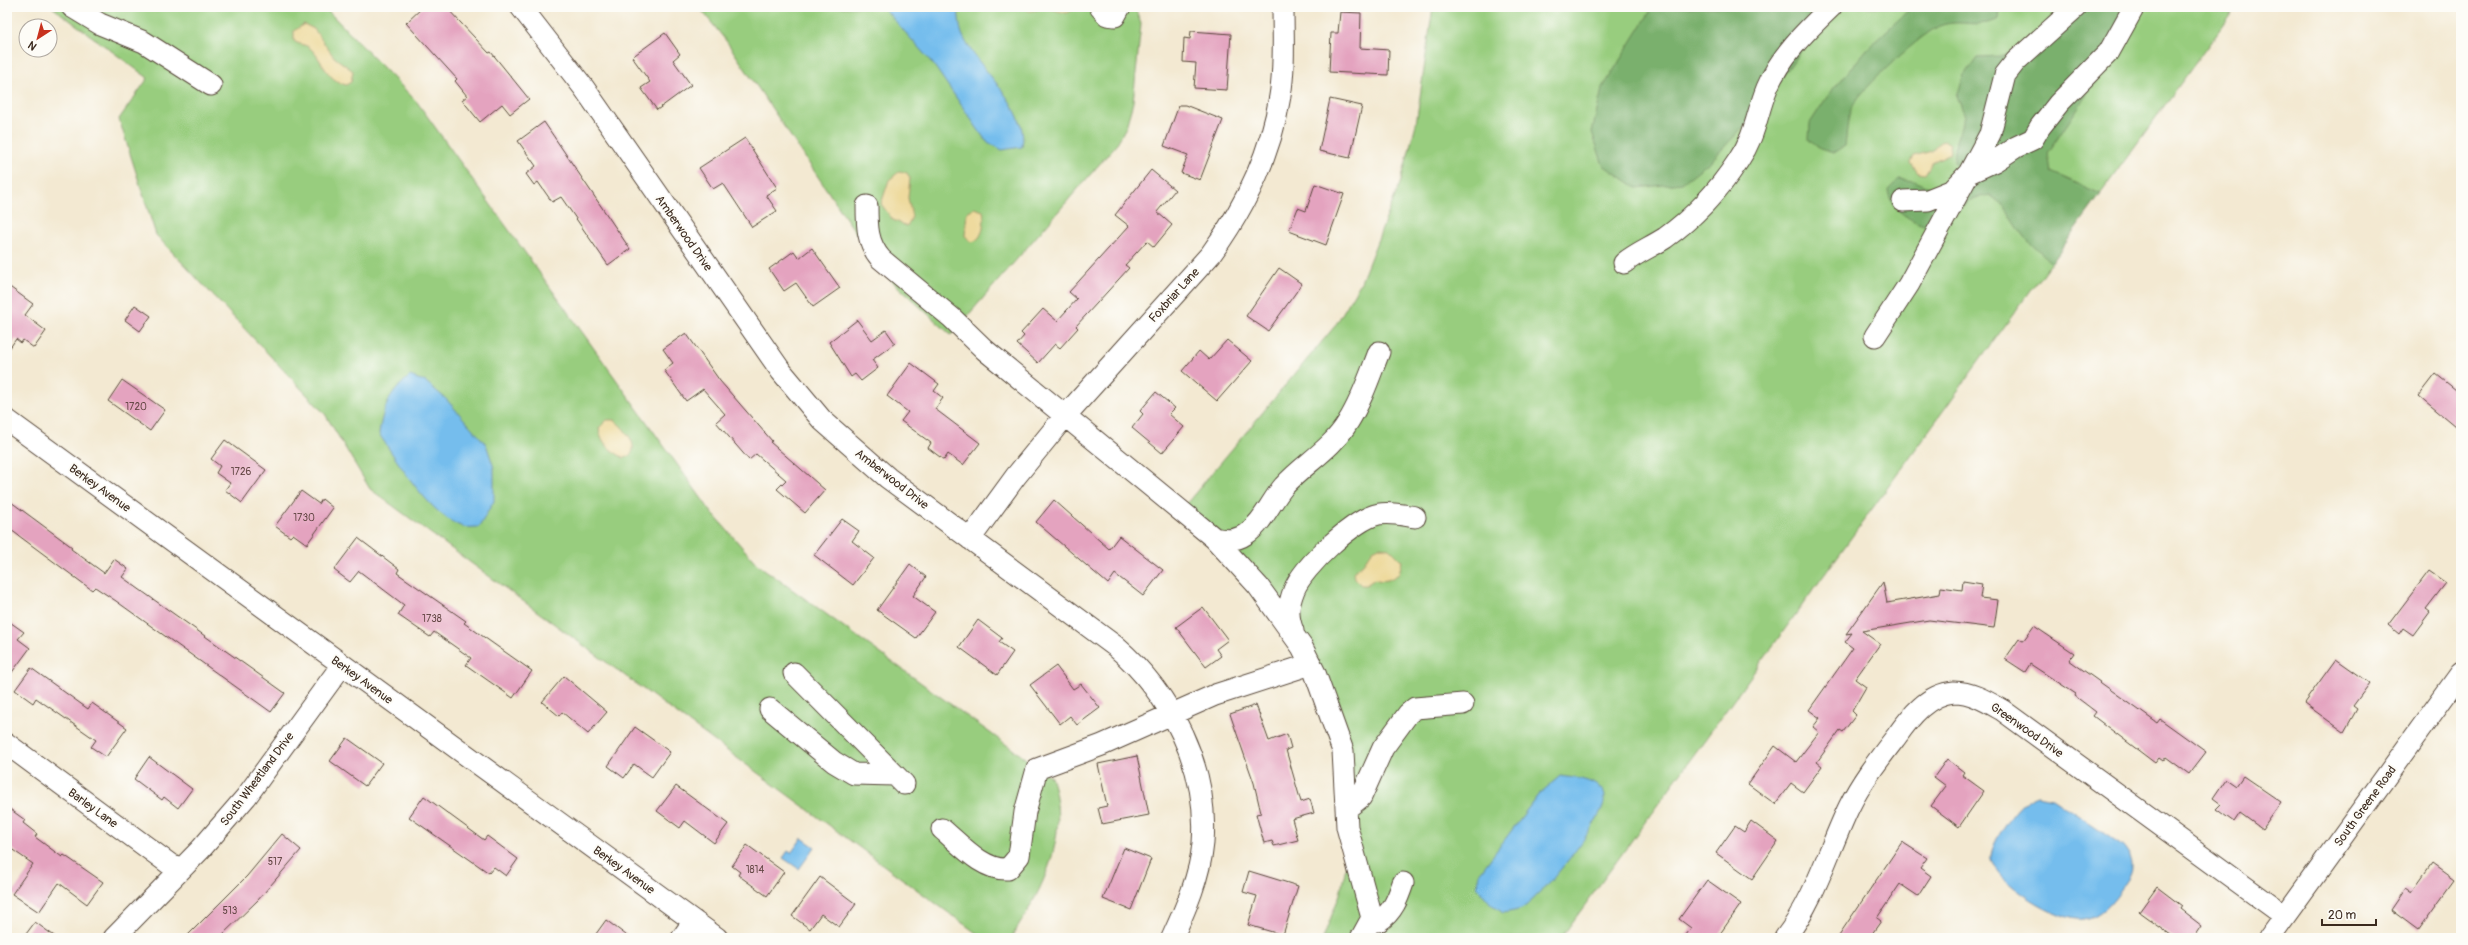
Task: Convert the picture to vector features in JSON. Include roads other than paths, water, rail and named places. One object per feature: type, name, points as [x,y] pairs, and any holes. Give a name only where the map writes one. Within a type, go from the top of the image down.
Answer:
[{"type":"street","points":[[72,7],[100,24],[144,42],[211,85]]},
{"type":"street","name":"Amberwood Drive","points":[[521,7],[584,88],[746,322],[800,396],[856,452],[1128,657],[1148,679],[1172,715],[1194,763],[1204,819],[1203,844],[1198,871],[1188,902],[1172,938]]},
{"type":"street","points":[[1100,7],[1107,15],[1115,16],[1120,7]]},
{"type":"street","name":"Foxbriar Lane","points":[[970,539],[1016,476],[1065,416],[1211,254],[1230,228],[1262,163],[1273,129],[1280,95],[1283,7]]},
{"type":"street","points":[[1624,263],[1636,253],[1666,237],[1694,213],[1722,183],[1753,136],[1767,88],[1781,62],[1796,43],[1831,7]]},
{"type":"street","points":[[1875,336],[1909,284],[1990,134],[2006,75],[2016,61],[2076,7]]},
{"type":"street","points":[[1903,201],[1928,200],[1953,190],[1969,173],[1996,161],[2016,147],[2033,139],[2040,126],[2059,103],[2109,52],[2134,7]]},
{"type":"street","points":[[867,206],[867,232],[873,251],[952,318],[985,350],[1214,538],[1258,586],[1294,636],[1312,664],[1342,751],[1347,827],[1354,860],[1372,918],[1362,938]]},
{"type":"street","points":[[1214,538],[1224,540],[1236,539],[1247,534],[1260,521],[1286,485],[1334,442],[1358,405],[1379,352]]},
{"type":"street","name":"Berkey Avenue","points":[[7,420],[717,938]]},
{"type":"street","points":[[1294,636],[1288,619],[1294,588],[1308,569],[1323,554],[1362,521],[1378,514],[1397,514],[1415,517]]},
{"type":"street","points":[[942,829],[988,866],[999,870],[1008,869],[1019,856],[1026,812],[1037,769],[1102,745],[1215,696],[1312,664]]},
{"type":"street","name":"South Wheatland Drive","points":[[114,938],[180,871],[246,797],[342,665]]},
{"type":"street","points":[[770,709],[834,762],[854,774],[899,779],[794,673]]},
{"type":"street","name":"South Greene Road","points":[[2269,938],[2461,673]]},
{"type":"street","name":"Greenwood Drive","points":[[1785,938],[1808,900],[1850,806],[1863,782],[1919,708],[1934,698],[1954,692],[1978,697],[2002,710],[2285,916]]},
{"type":"street","points":[[1346,809],[1361,797],[1383,748],[1408,714],[1415,708],[1463,704]]},
{"type":"street","name":"Barley Lane","points":[[7,744],[180,871]]},
{"type":"street","points":[[1372,918],[1379,921],[1386,917],[1395,905],[1403,883]]},
{"type":"street","points":[[682,938],[694,921]]},
{"type":"water","points":[[883,7],[958,7],[961,31],[969,48],[1001,89],[1018,117],[1022,132],[1022,147],[1002,150],[986,141],[933,64]]},
{"type":"water","points":[[410,376],[426,382],[446,399],[486,444],[494,468],[494,501],[479,527],[463,527],[450,521],[438,511],[405,473],[379,434],[388,402],[397,389]]},
{"type":"water","points":[[1560,776],[1584,780],[1600,788],[1604,793],[1604,802],[1598,817],[1573,854],[1543,889],[1521,909],[1503,913],[1491,904],[1477,887],[1479,874],[1538,795]]},
{"type":"water","points":[[2037,795],[2052,798],[2122,845],[2129,854],[2132,868],[2129,877],[2113,900],[2103,910],[2091,917],[2074,919],[2060,915],[2030,899],[2004,879],[1995,868],[1991,859],[1991,853],[1994,846],[2008,821],[2019,807],[2031,797]]},
{"type":"water","points":[[802,838],[815,847],[799,869],[783,858],[788,851],[791,853]]}]
